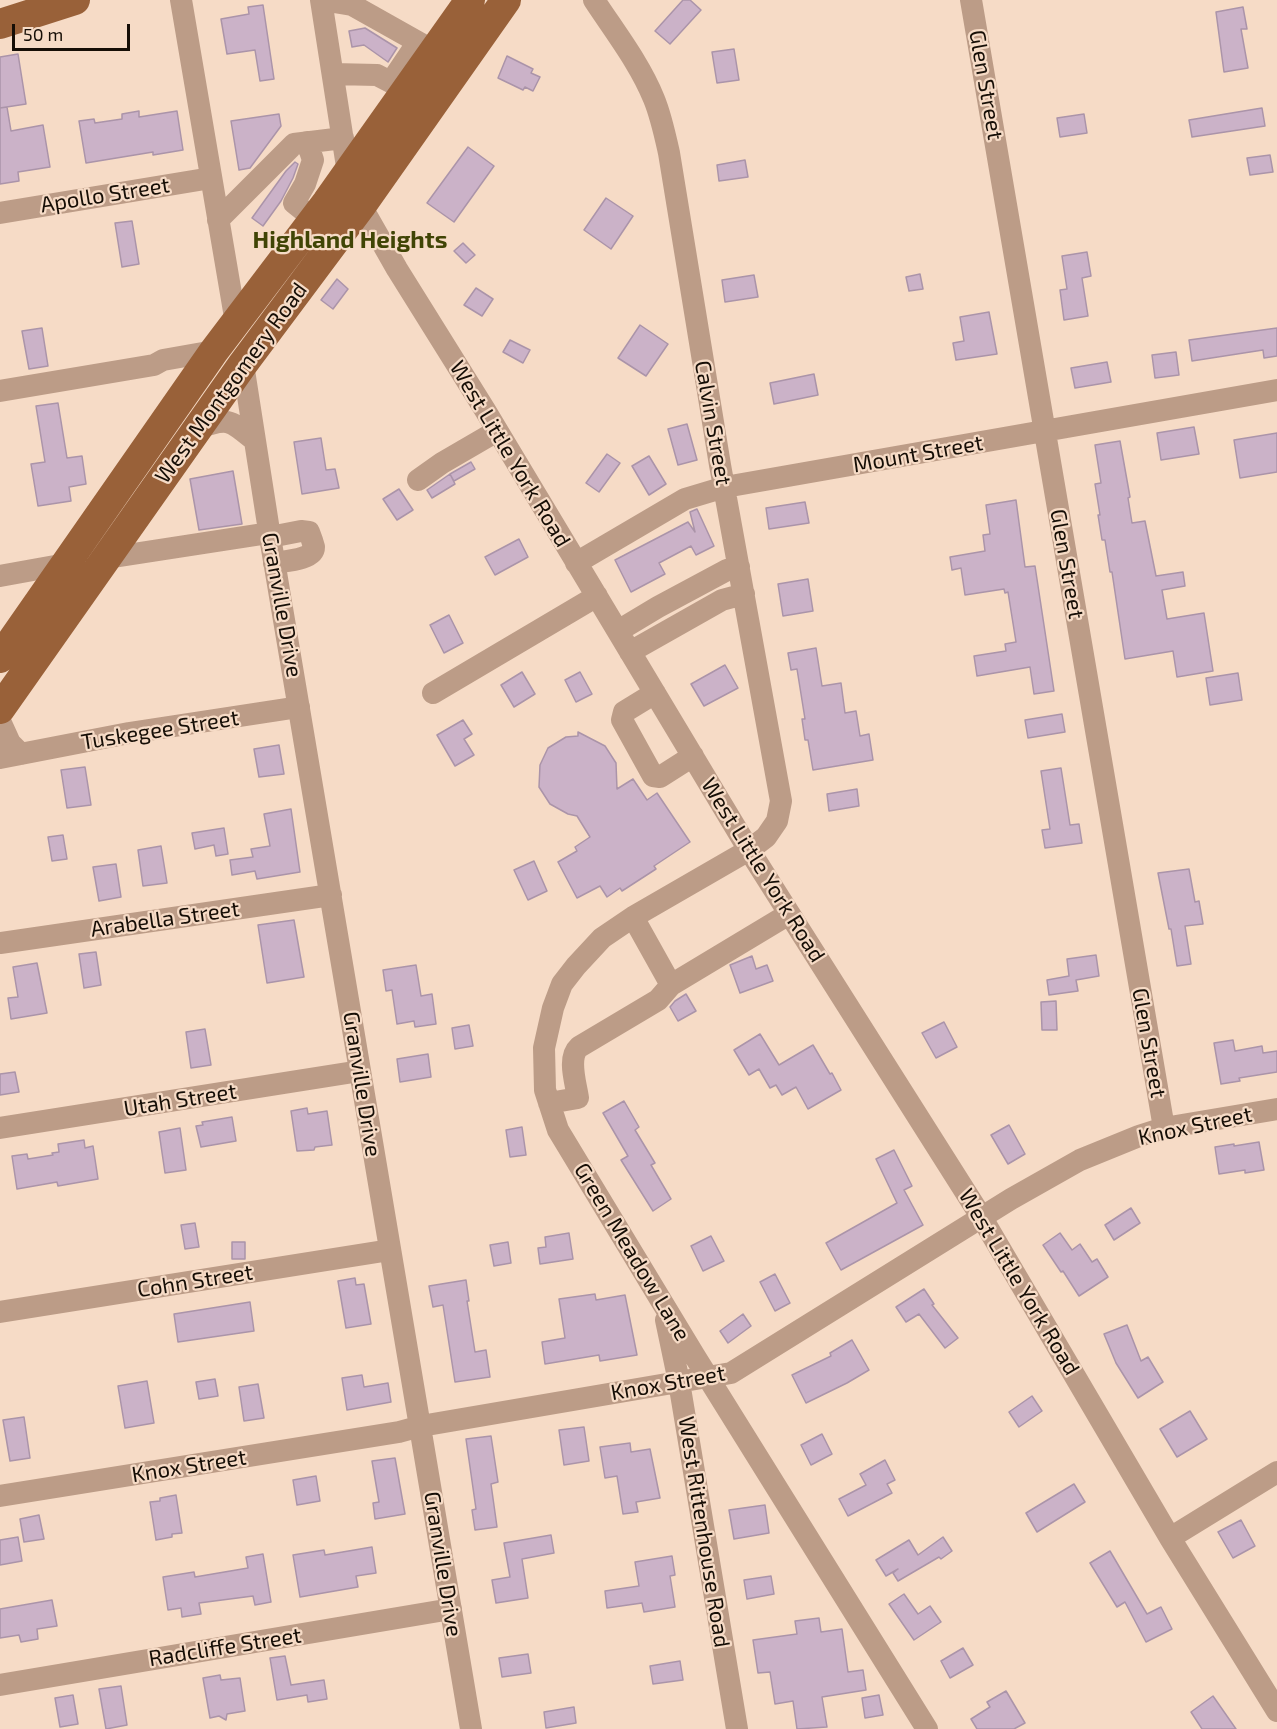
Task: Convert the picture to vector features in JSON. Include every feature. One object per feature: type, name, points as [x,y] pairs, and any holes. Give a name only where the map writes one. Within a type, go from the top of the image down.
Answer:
[{"type":"main road","points":[[0,24],[75,0]]},
{"type":"main road","name":"West Montgomery Road","points":[[0,658],[214,351],[348,173],[399,86],[426,46],[485,4]]},
{"type":"main road","name":"West Montgomery Road","points":[[0,709],[243,364],[361,206],[485,4]]},
{"type":"main road","points":[[66,564],[88,584]]},
{"type":"street","points":[[181,0],[236,323]]},
{"type":"street","points":[[322,0],[352,5],[426,46]]},
{"type":"street","name":"West Little York Road","points":[[322,0],[348,173],[361,206],[749,850],[982,1218],[1170,1538],[1277,1711]]},
{"type":"street","name":"Calvin Street","points":[[594,0],[636,65],[654,98],[663,124],[781,801],[777,821],[766,837],[749,850]]},
{"type":"street","name":"Glen Street","points":[[971,0],[1164,1128]]},
{"type":"street","points":[[333,74],[377,75],[399,86]]},
{"type":"street","points":[[218,220],[294,144],[343,138]]},
{"type":"street","points":[[307,142],[313,160],[305,184],[294,202],[314,219]]},
{"type":"street","name":"Apollo Street","points":[[0,213],[211,178]]},
{"type":"street","points":[[227,270],[236,288],[240,291],[260,292]]},
{"type":"street","points":[[0,391],[154,365],[163,360],[214,351]]},
{"type":"street","name":"Granville Drive","points":[[243,364],[274,563],[471,1729]]},
{"type":"street","points":[[154,365],[167,369],[177,377],[180,385],[179,401]]},
{"type":"street","name":"Mount Street","points":[[576,563],[685,499],[725,487],[1277,390]]},
{"type":"street","points":[[198,428],[220,420],[236,425],[254,440]]},
{"type":"street","points":[[418,480],[497,431]]},
{"type":"street","points":[[107,558],[270,535],[309,532],[314,548],[312,553],[306,557],[274,563]]},
{"type":"street","points":[[0,576],[66,564]]},
{"type":"street","points":[[618,631],[727,570],[739,567]]},
{"type":"street","points":[[630,652],[722,600],[744,594]]},
{"type":"street","points":[[433,693],[597,596]]},
{"type":"street","points":[[655,693],[624,712],[621,720],[653,776],[660,777],[693,756]]},
{"type":"street","name":"Tuskegee Street","points":[[0,721],[10,743],[10,756],[299,707]]},
{"type":"street","name":"Green Meadow Lane","points":[[749,850],[633,917],[602,938],[576,966],[562,984],[553,1008],[544,1048],[545,1090],[558,1130],[707,1377],[927,1729]]},
{"type":"street","name":"Arabella Street","points":[[0,943],[331,895]]},
{"type":"street","points":[[549,1103],[578,1098],[572,1060],[574,1052],[579,1047],[658,1000],[671,985],[789,914]]},
{"type":"street","points":[[633,917],[671,985]]},
{"type":"street","name":"Utah Street","points":[[0,1128],[360,1071]]},
{"type":"street","name":"Knox Street","points":[[0,1497],[399,1432],[421,1426],[731,1373],[1080,1160],[1164,1128],[1277,1110]]},
{"type":"street","name":"Cohn Street","points":[[0,1312],[390,1250]]},
{"type":"street","name":"West Rittenhouse Road","points":[[661,1301],[680,1382],[737,1729]]},
{"type":"street","points":[[1170,1538],[1277,1472]]},
{"type":"street","name":"Radcliffe Street","points":[[0,1684],[450,1609]]},
{"type":"building","points":[[683,0],[690,0],[701,10],[670,44],[655,31]]},
{"type":"building","points":[[263,5],[274,79],[260,81],[255,50],[227,54],[221,19],[249,14],[248,7]]},
{"type":"building","points":[[1243,7],[1247,29],[1241,29],[1248,68],[1224,72],[1216,12]]},
{"type":"building","points":[[365,28],[397,48],[388,62],[364,45],[352,47],[349,31]]},
{"type":"building","points":[[734,49],[739,80],[717,83],[712,52]]},
{"type":"building","points":[[18,54],[26,104],[0,108],[0,57]]},
{"type":"building","points":[[507,56],[533,69],[531,73],[540,77],[533,91],[525,87],[523,90],[498,78]]},
{"type":"building","points":[[7,107],[11,131],[43,125],[50,167],[18,172],[19,181],[0,184],[0,108]]},
{"type":"building","points":[[1262,108],[1265,126],[1192,137],[1189,120]]},
{"type":"building","points":[[139,111],[139,117],[177,111],[183,150],[153,155],[153,152],[86,163],[79,121],[94,119],[95,123],[122,119],[122,114]]},
{"type":"building","points":[[279,114],[281,126],[250,168],[239,170],[231,121]]},
{"type":"building","points":[[1084,114],[1087,133],[1060,137],[1057,118]]},
{"type":"building","points":[[468,147],[494,166],[454,222],[427,203]]},
{"type":"building","points":[[1270,155],[1273,172],[1250,175],[1247,158]]},
{"type":"building","points":[[745,160],[748,177],[719,181],[717,165]]},
{"type":"building","points":[[295,162],[298,164],[293,178],[281,201],[263,226],[252,218]]},
{"type":"building","points":[[606,198],[633,216],[611,249],[584,230]]},
{"type":"building","points":[[132,221],[139,264],[122,267],[115,223]]},
{"type":"building","points":[[463,243],[475,255],[466,263],[454,251]]},
{"type":"building","points":[[1087,252],[1091,276],[1082,278],[1088,316],[1064,320],[1060,290],[1067,289],[1062,256]]},
{"type":"building","points":[[920,274],[923,289],[909,291],[906,277]]},
{"type":"building","points":[[754,275],[758,297],[725,302],[722,280]]},
{"type":"building","points":[[337,279],[348,289],[333,309],[321,300]]},
{"type":"building","points":[[476,288],[493,299],[482,316],[464,305]]},
{"type":"building","points":[[989,312],[997,354],[956,360],[953,343],[964,341],[960,317]]},
{"type":"building","points":[[640,325],[668,344],[646,376],[618,358]]},
{"type":"building","points":[[42,328],[48,366],[29,369],[22,331]]},
{"type":"building","points":[[1277,328],[1277,356],[1264,358],[1263,350],[1192,361],[1189,340]]},
{"type":"building","points":[[510,340],[530,350],[523,363],[503,352]]},
{"type":"building","points":[[1176,352],[1179,375],[1155,378],[1152,355]]},
{"type":"building","points":[[1107,362],[1111,382],[1075,388],[1071,368]]},
{"type":"building","points":[[814,374],[818,395],[774,404],[770,383]]},
{"type":"building","points":[[58,403],[67,458],[82,456],[86,484],[69,487],[71,501],[38,506],[31,464],[45,462],[36,406]]},
{"type":"building","points":[[687,424],[697,460],[678,465],[668,429]]},
{"type":"building","points":[[1194,427],[1199,454],[1161,460],[1157,433]]},
{"type":"building","points":[[1277,433],[1277,472],[1240,478],[1234,440]]},
{"type":"building","points":[[321,438],[326,470],[335,469],[339,488],[302,494],[294,442]]},
{"type":"building","points":[[1120,441],[1132,523],[1145,521],[1156,576],[1183,572],[1185,586],[1162,590],[1167,619],[1204,613],[1213,671],[1177,677],[1173,651],[1125,659],[1112,572],[1110,572],[1105,540],[1102,540],[1095,484],[1101,483],[1095,445]]},
{"type":"building","points":[[607,454],[620,463],[599,492],[586,483]]},
{"type":"building","points":[[649,456],[666,484],[649,495],[632,466]]},
{"type":"building","points":[[471,462],[475,469],[454,481],[450,474]]},
{"type":"building","points":[[233,471],[242,524],[199,530],[190,479]]},
{"type":"building","points":[[450,474],[455,484],[432,498],[427,490]]},
{"type":"building","points":[[399,489],[413,510],[397,520],[383,499]]},
{"type":"building","points":[[1016,500],[1025,567],[1035,566],[1054,691],[1034,694],[1030,667],[977,676],[974,656],[1006,651],[1005,644],[1016,642],[1008,592],[1005,593],[1004,589],[965,595],[961,568],[952,570],[950,557],[985,551],[983,535],[990,534],[986,505]]},
{"type":"building","points":[[805,502],[809,523],[769,529],[766,508]]},
{"type":"building","points":[[697,509],[714,546],[696,555],[691,546],[659,563],[665,574],[631,592],[615,560],[688,522],[695,532],[690,512]]},
{"type":"building","points":[[519,539],[528,557],[495,575],[485,557]]},
{"type":"building","points":[[808,579],[813,611],[783,616],[778,584]]},
{"type":"building","points":[[449,615],[463,643],[444,653],[430,625]]},
{"type":"building","points":[[816,648],[822,686],[841,683],[845,713],[856,711],[860,736],[869,734],[873,760],[813,770],[808,740],[805,740],[802,719],[805,719],[797,669],[791,670],[788,653]]},
{"type":"building","points":[[725,665],[738,688],[704,706],[691,684]]},
{"type":"building","points":[[522,672],[535,694],[514,707],[501,685]]},
{"type":"building","points":[[580,672],[592,694],[576,702],[565,680]]},
{"type":"building","points":[[1238,673],[1242,700],[1210,705],[1206,678]]},
{"type":"building","points":[[1062,714],[1065,732],[1028,738],[1025,720]]},
{"type":"building","points":[[463,720],[472,734],[464,739],[474,755],[455,766],[437,735]]},
{"type":"building","points":[[578,732],[605,746],[616,763],[617,789],[633,779],[647,800],[657,793],[690,842],[654,866],[656,869],[622,891],[620,888],[607,897],[600,886],[577,898],[558,862],[577,851],[575,847],[590,837],[577,816],[568,814],[550,804],[539,787],[540,765],[548,748],[566,737],[578,736]]},
{"type":"building","points":[[279,745],[284,774],[259,777],[254,749]]},
{"type":"building","points":[[85,767],[91,805],[67,808],[61,770]]},
{"type":"building","points":[[1061,768],[1070,825],[1079,824],[1082,843],[1045,848],[1042,830],[1050,829],[1041,771]]},
{"type":"building","points":[[857,789],[859,806],[829,811],[827,794]]},
{"type":"building","points":[[291,809],[300,872],[257,879],[255,871],[232,875],[230,860],[253,857],[251,849],[270,846],[264,814]]},
{"type":"building","points":[[224,828],[228,854],[216,856],[214,845],[195,849],[192,833]]},
{"type":"building","points":[[63,835],[67,859],[52,861],[48,837]]},
{"type":"building","points":[[161,846],[167,883],[143,886],[138,850]]},
{"type":"building","points":[[534,861],[547,891],[528,900],[514,870]]},
{"type":"building","points":[[116,864],[121,897],[99,901],[93,867]]},
{"type":"building","points":[[1189,869],[1195,902],[1199,901],[1203,924],[1185,926],[1191,964],[1177,966],[1158,873]]},
{"type":"building","points":[[294,920],[304,977],[267,983],[258,925]]},
{"type":"building","points":[[96,952],[101,985],[84,988],[79,954]]},
{"type":"building","points":[[1096,955],[1099,976],[1076,980],[1078,991],[1049,995],[1047,980],[1069,976],[1067,959]]},
{"type":"building","points":[[752,956],[756,969],[767,965],[773,981],[740,993],[730,965]]},
{"type":"building","points":[[37,963],[47,1013],[11,1019],[8,998],[18,997],[13,967]]},
{"type":"building","points":[[416,965],[421,996],[432,994],[436,1024],[415,1027],[414,1021],[397,1024],[392,990],[386,991],[383,970]]},
{"type":"building","points":[[686,994],[696,1011],[678,1021],[670,1007]]},
{"type":"building","points":[[1056,1001],[1057,1030],[1042,1030],[1041,1002]]},
{"type":"building","points":[[944,1022],[957,1047],[936,1058],[922,1033]]},
{"type":"building","points":[[469,1025],[473,1046],[455,1049],[452,1028]]},
{"type":"building","points":[[205,1029],[211,1065],[191,1068],[186,1032]]},
{"type":"building","points":[[760,1034],[779,1065],[813,1045],[841,1090],[808,1109],[796,1087],[782,1095],[776,1085],[770,1088],[759,1069],[749,1075],[734,1050]]},
{"type":"building","points":[[1233,1040],[1235,1051],[1262,1046],[1263,1053],[1277,1051],[1277,1072],[1239,1078],[1240,1081],[1221,1084],[1214,1043]]},
{"type":"building","points":[[428,1054],[431,1077],[400,1082],[397,1059]]},
{"type":"building","points":[[15,1072],[19,1092],[0,1095],[0,1074]]},
{"type":"building","points":[[624,1101],[639,1127],[635,1130],[655,1163],[651,1165],[671,1199],[653,1211],[621,1160],[628,1156],[603,1113]]},
{"type":"building","points":[[307,1108],[308,1114],[327,1111],[332,1145],[315,1147],[314,1150],[297,1151],[291,1111]]},
{"type":"building","points":[[232,1117],[236,1141],[201,1147],[196,1126],[203,1125],[202,1122]]},
{"type":"building","points":[[1009,1125],[1025,1154],[1008,1164],[991,1135]]},
{"type":"building","points":[[522,1127],[526,1155],[510,1157],[506,1130]]},
{"type":"building","points":[[180,1128],[186,1170],[165,1173],[159,1132]]},
{"type":"building","points":[[84,1140],[85,1148],[93,1146],[98,1179],[58,1186],[57,1182],[17,1189],[12,1156],[27,1154],[28,1159],[53,1155],[52,1153],[59,1152],[58,1144]]},
{"type":"building","points":[[1259,1142],[1264,1170],[1219,1174],[1215,1147]]},
{"type":"building","points":[[894,1150],[912,1186],[904,1190],[923,1225],[841,1270],[826,1243],[897,1203],[876,1159]]},
{"type":"building","points":[[1131,1208],[1140,1223],[1114,1240],[1105,1225]]},
{"type":"building","points":[[195,1223],[199,1247],[185,1249],[181,1225]]},
{"type":"building","points":[[569,1233],[573,1259],[540,1264],[538,1248],[546,1247],[545,1237]]},
{"type":"building","points":[[1060,1233],[1072,1250],[1080,1244],[1092,1262],[1097,1259],[1108,1277],[1079,1296],[1043,1245]]},
{"type":"building","points":[[711,1236],[724,1261],[703,1271],[691,1246]]},
{"type":"building","points":[[232,1242],[245,1242],[245,1259],[232,1259]]},
{"type":"building","points":[[508,1242],[511,1263],[494,1266],[490,1245]]},
{"type":"building","points":[[775,1274],[790,1303],[775,1311],[760,1282]]},
{"type":"building","points":[[355,1278],[356,1285],[364,1284],[371,1324],[346,1328],[338,1281]]},
{"type":"building","points":[[466,1280],[475,1352],[486,1350],[490,1377],[455,1382],[443,1305],[433,1307],[429,1286]]},
{"type":"building","points":[[924,1289],[934,1304],[932,1305],[958,1338],[945,1348],[919,1314],[906,1322],[896,1307]]},
{"type":"building","points":[[595,1294],[596,1300],[625,1295],[637,1355],[600,1361],[599,1355],[545,1364],[542,1342],[565,1338],[559,1299]]},
{"type":"building","points":[[250,1302],[254,1331],[178,1342],[174,1314]]},
{"type":"building","points":[[743,1314],[751,1326],[728,1343],[720,1331]]},
{"type":"building","points":[[1127,1325],[1141,1361],[1148,1357],[1163,1382],[1138,1398],[1116,1363],[1104,1334]]},
{"type":"building","points":[[852,1340],[869,1370],[806,1403],[792,1375],[831,1356],[830,1353]]},
{"type":"building","points":[[362,1375],[364,1387],[388,1383],[391,1402],[347,1410],[342,1378]]},
{"type":"building","points":[[215,1379],[218,1396],[199,1399],[196,1382]]},
{"type":"building","points":[[147,1381],[154,1423],[125,1428],[118,1386]]},
{"type":"building","points":[[258,1384],[264,1418],[244,1421],[239,1387]]},
{"type":"building","points":[[1032,1396],[1042,1411],[1019,1427],[1009,1412]]},
{"type":"building","points":[[1190,1411],[1207,1439],[1177,1457],[1160,1429]]},
{"type":"building","points":[[24,1417],[30,1458],[10,1461],[3,1420]]},
{"type":"building","points":[[584,1427],[589,1461],[564,1465],[559,1430]]},
{"type":"building","points":[[822,1434],[832,1454],[811,1465],[801,1445]]},
{"type":"building","points":[[491,1436],[498,1482],[491,1484],[497,1527],[475,1530],[472,1510],[476,1509],[466,1439]]},
{"type":"building","points":[[630,1443],[631,1452],[650,1449],[660,1498],[636,1502],[638,1512],[623,1514],[617,1476],[605,1478],[600,1447]]},
{"type":"building","points":[[395,1458],[405,1514],[375,1519],[373,1503],[379,1502],[372,1461]]},
{"type":"building","points":[[885,1460],[895,1480],[887,1484],[892,1493],[848,1516],[839,1499],[866,1485],[860,1474]]},
{"type":"building","points":[[316,1476],[320,1501],[297,1505],[293,1480]]},
{"type":"building","points":[[1074,1484],[1085,1502],[1037,1532],[1026,1513]]},
{"type":"building","points":[[176,1495],[182,1533],[156,1540],[150,1502]]},
{"type":"building","points":[[765,1505],[769,1533],[734,1539],[729,1510]]},
{"type":"building","points":[[39,1515],[44,1539],[24,1542],[20,1519]]},
{"type":"building","points":[[1241,1520],[1255,1546],[1233,1558],[1218,1532]]},
{"type":"building","points":[[551,1535],[554,1553],[522,1559],[528,1598],[496,1603],[492,1580],[510,1577],[504,1543]]},
{"type":"building","points":[[18,1537],[22,1561],[0,1565],[0,1540]]},
{"type":"building","points":[[943,1537],[952,1551],[898,1581],[893,1573],[898,1569],[886,1576],[876,1560],[909,1540],[918,1555]]},
{"type":"building","points":[[372,1547],[376,1573],[356,1576],[358,1587],[300,1597],[293,1555],[324,1550],[325,1555]]},
{"type":"building","points":[[1110,1551],[1147,1614],[1161,1607],[1172,1629],[1146,1642],[1125,1602],[1117,1607],[1090,1563]]},
{"type":"building","points":[[263,1554],[271,1602],[255,1605],[253,1596],[199,1603],[201,1614],[182,1617],[181,1608],[168,1610],[163,1577],[194,1572],[195,1577],[248,1568],[246,1557]]},
{"type":"building","points":[[672,1556],[675,1575],[670,1576],[675,1607],[644,1612],[642,1603],[607,1608],[605,1591],[639,1586],[635,1562]]},
{"type":"building","points":[[771,1576],[774,1594],[747,1599],[744,1580]]},
{"type":"building","points":[[904,1594],[918,1614],[930,1606],[941,1622],[914,1640],[889,1604]]},
{"type":"building","points":[[52,1600],[57,1626],[37,1629],[38,1639],[21,1642],[19,1635],[0,1638],[0,1609]]},
{"type":"building","points":[[819,1618],[821,1632],[842,1629],[848,1672],[863,1670],[866,1690],[822,1697],[827,1727],[797,1729],[793,1701],[775,1704],[770,1672],[758,1673],[753,1640],[797,1634],[795,1621]]},
{"type":"building","points":[[963,1648],[973,1665],[950,1678],[941,1661]]},
{"type":"building","points":[[528,1654],[531,1673],[502,1677],[499,1658]]},
{"type":"building","points":[[285,1656],[291,1685],[324,1680],[327,1699],[308,1702],[307,1695],[277,1700],[270,1658]]},
{"type":"building","points":[[680,1661],[683,1680],[653,1684],[650,1666]]},
{"type":"building","points":[[220,1675],[221,1680],[240,1678],[245,1711],[227,1714],[226,1720],[219,1716],[210,1718],[203,1678]]},
{"type":"building","points":[[121,1686],[127,1725],[106,1729],[99,1689]]},
{"type":"building","points":[[1006,1691],[1025,1723],[1014,1729],[977,1729],[971,1719],[990,1707],[987,1702]]},
{"type":"building","points":[[73,1695],[78,1724],[60,1727],[55,1698]]},
{"type":"building","points":[[879,1695],[883,1715],[865,1718],[862,1698]]},
{"type":"building","points":[[1213,1696],[1236,1729],[1202,1729],[1191,1712]]},
{"type":"building","points":[[574,1707],[576,1723],[546,1728],[544,1712]]},
{"type":"district","name":"Highland Heights","points":[[350,240]]}]
